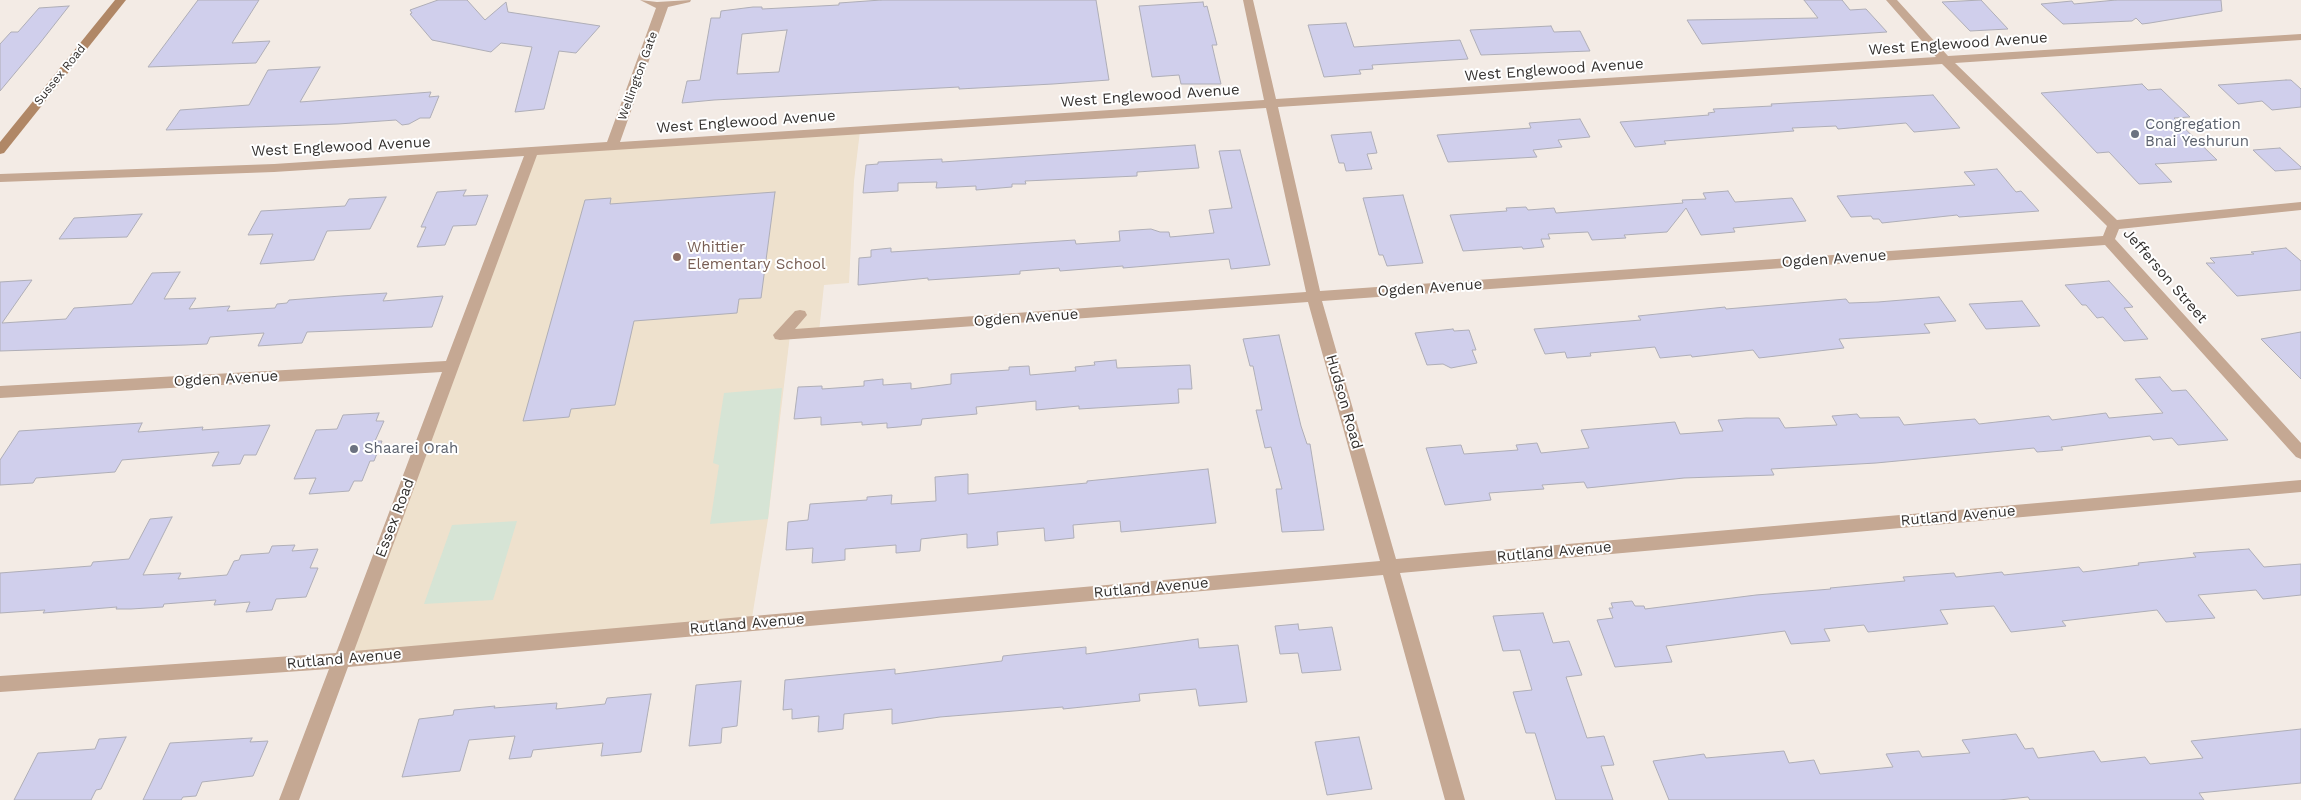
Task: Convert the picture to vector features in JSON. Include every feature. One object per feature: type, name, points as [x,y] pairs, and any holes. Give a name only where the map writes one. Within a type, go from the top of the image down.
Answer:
[{"type":"street","name":"Sussex Road","points":[[0,150],[121,0]]},
{"type":"street","points":[[645,0],[655,5],[663,6],[686,0]]},
{"type":"street","name":"Hudson Road","points":[[1248,0],[1314,297],[1455,800]]},
{"type":"street","name":"Jefferson Street","points":[[1891,0],[1946,61],[2114,225],[2108,240],[2294,437],[2301,453]]},
{"type":"street","name":"Wellington Gate","points":[[612,147],[663,6]]},
{"type":"street","name":"West Englewood Avenue","points":[[0,178],[274,168],[2301,38]]},
{"type":"street","name":"Essex Road","points":[[290,800],[532,152]]},
{"type":"street","points":[[2114,225],[2301,206]]},
{"type":"street","name":"Ogden Avenue","points":[[800,315],[780,335],[2108,240]]},
{"type":"street","name":"Ogden Avenue","points":[[0,392],[452,366]]},
{"type":"street","name":"Rutland Avenue","points":[[0,684],[342,660],[2301,486]]},
{"type":"shaded area","points":[[860,131],[854,181],[849,283],[824,285],[819,332],[790,335],[768,519],[751,624],[342,660],[532,152]]},
{"type":"green space","points":[[782,388],[768,519],[710,524],[719,465],[713,463],[724,393]]},
{"type":"green space","points":[[517,521],[493,600],[424,604],[452,525]]},
{"type":"building","points":[[198,0],[259,0],[232,43],[270,41],[256,63],[148,67]]},
{"type":"building","points":[[438,0],[467,0],[485,20],[506,2],[508,12],[600,26],[576,53],[559,51],[544,109],[515,112],[532,47],[501,43],[491,52],[432,40],[410,14],[412,13],[410,10]]},
{"type":"building","points":[[881,0],[1096,0],[1109,80],[682,103],[687,81],[700,80],[711,18],[720,18],[721,11],[753,7],[762,7],[762,9],[839,5],[839,3]],"holes":[[[787,30],[779,72],[737,74],[742,34]]]},
{"type":"building","points":[[1804,0],[1842,0],[1850,10],[1866,9],[1887,32],[1702,44],[1687,20],[1818,18]]},
{"type":"building","points":[[1981,0],[2008,29],[1970,31],[1942,2]]},
{"type":"building","points":[[2116,0],[2221,0],[2222,11],[2142,24],[2136,18],[2132,21],[2063,24],[2041,4],[2072,1],[2074,4]]},
{"type":"building","points":[[1203,2],[1204,7],[1207,6],[1217,45],[1212,45],[1221,84],[1181,84],[1179,75],[1152,77],[1139,6]]},
{"type":"building","points":[[69,6],[0,91],[0,44],[11,32],[18,32],[39,8]]},
{"type":"building","points":[[1346,23],[1354,47],[1460,40],[1468,59],[1372,65],[1373,69],[1359,70],[1361,74],[1324,77],[1308,25]]},
{"type":"building","points":[[1551,26],[1554,32],[1580,31],[1590,51],[1481,55],[1470,30]]},
{"type":"building","points":[[320,67],[300,102],[431,92],[429,97],[439,96],[430,118],[420,118],[409,124],[402,125],[396,120],[166,130],[180,110],[249,105],[268,70]]},
{"type":"building","points":[[2291,80],[2301,89],[2301,107],[2272,110],[2262,101],[2238,104],[2218,85]]},
{"type":"building","name":"Congregation Bnai Yeshurun","points":[[2142,84],[2148,90],[2161,89],[2190,117],[2174,118],[2217,160],[2155,164],[2172,182],[2139,184],[2109,152],[2097,153],[2041,93]]},
{"type":"building","points":[[1933,95],[1960,128],[1914,132],[1906,123],[1838,129],[1836,126],[1792,128],[1794,131],[1664,141],[1666,144],[1635,147],[1620,122],[1709,115],[1708,113],[1715,112],[1713,109]]},
{"type":"building","points":[[1580,119],[1590,137],[1558,140],[1562,147],[1533,150],[1537,157],[1448,162],[1437,135],[1531,128],[1529,123]]},
{"type":"building","points":[[1371,132],[1377,153],[1367,154],[1372,169],[1346,171],[1344,163],[1339,163],[1331,135]]},
{"type":"building","points":[[1195,145],[1199,168],[1137,172],[1137,176],[1025,181],[1026,184],[1012,184],[1012,187],[976,190],[976,186],[936,188],[937,182],[898,183],[898,191],[863,193],[866,165],[878,164],[878,162],[942,159],[942,162]]},
{"type":"building","points":[[2280,148],[2301,169],[2275,171],[2253,150]]},
{"type":"building","points":[[1240,150],[1270,265],[1231,269],[1229,259],[1123,268],[1123,266],[1060,271],[1059,268],[1020,271],[1020,274],[928,280],[928,278],[858,285],[859,258],[871,257],[871,250],[891,248],[891,252],[1075,240],[1076,244],[1120,241],[1119,231],[1151,229],[1169,232],[1170,237],[1214,233],[1209,210],[1232,208],[1219,151]]},
{"type":"building","points":[[1997,169],[2016,192],[2021,191],[2039,211],[1959,217],[1957,215],[1882,223],[1879,219],[1873,219],[1871,216],[1851,217],[1837,196],[1975,185],[1964,172]]},
{"type":"building","points":[[466,190],[463,196],[488,195],[476,225],[453,226],[445,245],[417,247],[426,227],[421,227],[437,192]]},
{"type":"building","points":[[1728,191],[1735,202],[1792,198],[1806,221],[1733,228],[1735,232],[1701,235],[1686,208],[1667,232],[1624,235],[1626,238],[1592,240],[1588,232],[1548,234],[1550,239],[1541,239],[1544,247],[1463,251],[1450,215],[1507,211],[1506,208],[1526,207],[1528,210],[1554,208],[1556,213],[1683,203],[1682,200],[1706,199],[1703,193]]},
{"type":"building","points":[[775,192],[761,298],[739,299],[737,313],[634,321],[615,405],[571,409],[569,417],[523,421],[585,200],[611,198],[610,204]]},
{"type":"building","points":[[1403,195],[1423,263],[1387,266],[1383,255],[1379,255],[1363,198]]},
{"type":"building","points":[[386,197],[370,229],[327,231],[314,260],[260,264],[273,234],[248,235],[261,211],[345,206],[349,199]]},
{"type":"building","points":[[142,214],[127,237],[59,239],[74,218]]},
{"type":"building","points":[[2286,248],[2301,261],[2301,290],[2237,296],[2206,263],[2215,263],[2210,258],[2254,254],[2251,252]]},
{"type":"building","points":[[180,272],[164,299],[196,298],[189,309],[230,306],[227,311],[275,308],[277,304],[287,303],[289,300],[387,293],[383,301],[443,296],[432,327],[307,332],[302,343],[258,346],[264,333],[210,337],[207,344],[0,351],[0,282],[32,280],[2,323],[66,319],[74,308],[132,304],[152,273]]},
{"type":"building","points":[[2109,281],[2133,307],[2124,308],[2148,339],[2124,341],[2103,317],[2097,318],[2086,305],[2082,305],[2065,285]]},
{"type":"building","points":[[1939,297],[1956,321],[1924,324],[1930,333],[1839,339],[1844,348],[1759,358],[1753,350],[1692,357],[1691,355],[1660,358],[1655,347],[1590,353],[1591,356],[1567,358],[1565,352],[1545,354],[1534,329],[1641,320],[1638,316],[1725,307],[1726,309],[1846,299],[1849,303]]},
{"type":"building","points":[[2022,301],[2040,326],[1986,329],[1969,304]]},
{"type":"building","points":[[1453,329],[1454,331],[1469,330],[1476,350],[1472,350],[1477,363],[1451,368],[1443,364],[1427,365],[1415,333]]},
{"type":"building","points":[[2301,332],[2301,379],[2261,339]]},
{"type":"building","points":[[1279,335],[1301,426],[1307,444],[1310,444],[1324,530],[1282,532],[1276,489],[1282,489],[1271,447],[1265,448],[1256,410],[1262,410],[1253,366],[1250,366],[1243,339]]},
{"type":"building","points":[[1116,360],[1117,368],[1190,365],[1192,389],[1178,389],[1179,403],[1079,409],[1079,406],[1036,410],[1036,401],[976,407],[977,414],[922,419],[921,425],[887,428],[887,423],[862,425],[862,422],[821,425],[821,417],[794,419],[798,387],[822,386],[822,389],[864,386],[864,381],[883,379],[883,385],[911,383],[911,389],[951,384],[951,374],[1009,370],[1009,367],[1029,366],[1030,375],[1076,371],[1075,367],[1095,365],[1094,362]]},
{"type":"building","points":[[2160,377],[2172,391],[2186,390],[2228,440],[2178,445],[2172,438],[2153,440],[2150,436],[2061,447],[2063,450],[2037,452],[2034,448],[1876,463],[1771,469],[1774,475],[1684,478],[1587,488],[1584,482],[1542,485],[1544,489],[1489,493],[1491,500],[1445,505],[1426,448],[1461,445],[1464,454],[1518,450],[1516,445],[1537,443],[1541,453],[1589,448],[1581,430],[1675,422],[1680,434],[1723,431],[1718,420],[1746,418],[1779,418],[1785,428],[1837,425],[1832,416],[1857,414],[1860,418],[1899,417],[1904,425],[1975,419],[1979,424],[2049,416],[2052,420],[2106,413],[2109,418],[2163,413],[2135,379]]},
{"type":"building","points":[[379,413],[376,421],[384,421],[375,441],[382,441],[374,461],[370,461],[362,481],[354,481],[349,491],[309,494],[316,478],[294,479],[316,430],[337,429],[343,415]]},
{"type":"building","points":[[142,423],[138,432],[203,427],[202,430],[270,425],[256,455],[244,455],[240,464],[212,466],[219,452],[122,460],[115,472],[36,478],[33,483],[0,485],[0,460],[19,431]]},
{"type":"building","points":[[1208,469],[1216,523],[1121,532],[1120,521],[1073,525],[1074,538],[1045,541],[1044,528],[997,532],[998,545],[967,548],[967,534],[921,539],[920,551],[896,553],[896,545],[845,549],[845,560],[812,563],[813,548],[786,550],[788,522],[808,520],[810,504],[867,500],[867,497],[892,495],[891,504],[936,501],[935,477],[968,474],[968,494]]},
{"type":"building","points":[[172,517],[143,575],[181,573],[178,579],[227,575],[234,561],[239,560],[241,555],[269,553],[272,546],[295,545],[292,551],[318,549],[310,568],[318,568],[306,597],[276,599],[272,610],[246,612],[250,602],[214,605],[216,600],[131,609],[116,609],[117,607],[43,613],[45,610],[0,613],[0,573],[91,566],[93,562],[129,559],[150,519]]},
{"type":"building","points":[[2249,549],[2264,567],[2301,564],[2301,595],[2263,599],[2256,590],[2198,595],[2215,618],[2166,622],[2157,610],[2062,621],[2066,626],[2011,632],[1994,606],[1940,610],[1948,624],[1868,632],[1864,625],[1824,629],[1830,641],[1791,644],[1785,631],[1666,646],[1672,662],[1615,667],[1597,620],[1613,618],[1609,608],[1613,608],[1611,603],[1632,601],[1635,606],[1644,606],[1645,609],[1756,595],[1905,581],[1903,577],[1954,573],[1956,577],[2002,572],[2004,575],[2079,567],[2083,572],[2139,565],[2138,563],[2196,557],[2193,553]]},
{"type":"building","points":[[1543,613],[1553,643],[1569,641],[1582,675],[1566,677],[1587,738],[1604,736],[1614,765],[1601,766],[1613,800],[1556,800],[1535,733],[1526,733],[1513,692],[1532,690],[1520,650],[1503,651],[1493,616]]},
{"type":"building","points":[[1298,624],[1299,630],[1332,627],[1341,670],[1302,673],[1298,653],[1280,654],[1275,626]]},
{"type":"building","points":[[1198,639],[1199,648],[1238,645],[1247,702],[1199,706],[1196,689],[1139,694],[1140,701],[1063,709],[1063,707],[940,717],[892,724],[892,709],[844,714],[843,729],[818,732],[819,716],[792,719],[792,709],[783,710],[785,680],[895,669],[895,674],[1002,661],[1003,656],[1086,647],[1086,654]]},
{"type":"building","points":[[741,681],[737,726],[722,728],[721,743],[689,746],[696,685]]},
{"type":"building","points":[[651,694],[641,752],[601,756],[603,743],[533,750],[531,757],[509,759],[515,736],[469,740],[460,771],[402,777],[419,719],[453,715],[454,710],[557,703],[556,709],[605,704],[607,698]]},
{"type":"building","points":[[2301,729],[2301,783],[2199,793],[2204,800],[2030,800],[2028,797],[1999,800],[1669,800],[1653,761],[1704,754],[1706,758],[1784,751],[1789,763],[1814,760],[1820,774],[1893,767],[1886,754],[1919,751],[1922,757],[1970,753],[1962,740],[2016,734],[2025,749],[2033,748],[2038,758],[2094,751],[2101,762],[2145,757],[2150,764],[2203,758],[2191,741]]},
{"type":"building","points":[[126,737],[101,789],[96,790],[91,800],[14,800],[38,753],[95,749],[99,739]]},
{"type":"building","points":[[1359,737],[1372,789],[1327,795],[1315,742]]},
{"type":"building","points":[[252,738],[250,742],[268,741],[253,776],[202,782],[196,796],[183,797],[181,800],[143,800],[170,743]]},
{"type":"place","name":"Congregation Bnai Yeshurun","points":[[2135,134]]},
{"type":"place","name":"Whittier Elementary School","points":[[677,257]]},
{"type":"place","name":"Shaarei Orah","points":[[354,449]]}]
